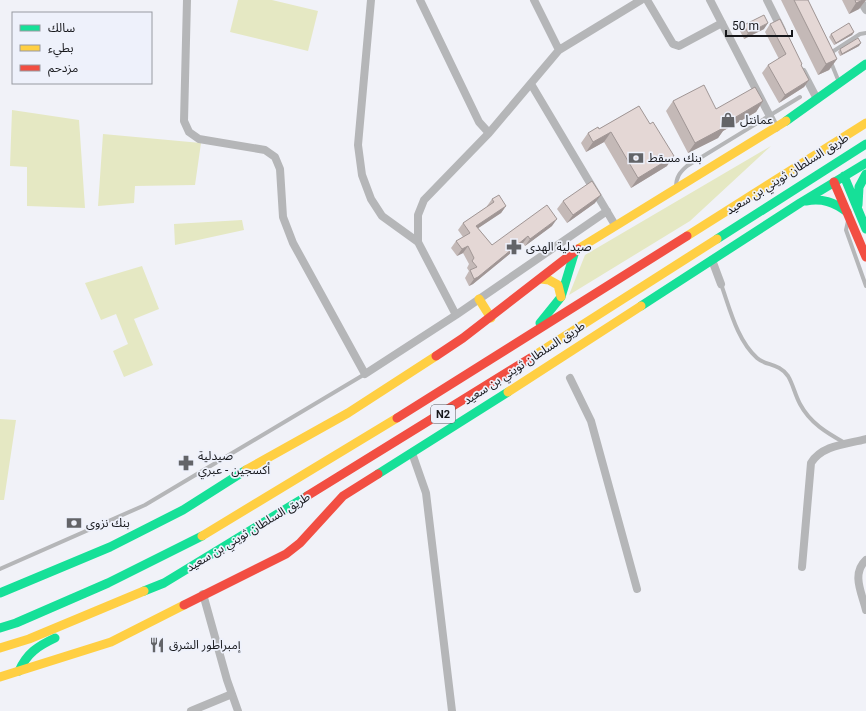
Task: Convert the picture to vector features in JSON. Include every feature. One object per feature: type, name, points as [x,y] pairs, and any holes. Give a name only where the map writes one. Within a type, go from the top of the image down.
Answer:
[{"type":"main road","points":[[0,593],[110,547],[183,510],[267,457],[348,413],[463,338],[491,318],[575,251],[615,225],[776,128],[866,64]]},
{"type":"main road","name":"طريق السلطان ثويني بن سعيد","points":[[0,628],[16,623],[108,583],[193,541],[436,395],[532,332],[718,218],[866,123]]},
{"type":"main road","name":"طريق السلطان ثويني بن سعيد","points":[[0,648],[29,639],[164,582],[444,413],[866,144]]},
{"type":"main road","points":[[0,677],[111,642],[286,554],[300,543],[338,499],[800,203],[866,163]]},
{"type":"main road","points":[[862,214],[860,187],[866,174]]},
{"type":"main road","points":[[844,176],[862,214],[866,229]]},
{"type":"main road","points":[[834,182],[849,214],[866,257]]},
{"type":"main road","points":[[800,203],[815,200],[831,202],[849,214]]},
{"type":"main road","points":[[532,332],[561,298],[575,251]]},
{"type":"main road","points":[[541,279],[549,280],[558,285],[561,298]]},
{"type":"main road","points":[[479,299],[491,318]]},
{"type":"main road","points":[[19,671],[24,659],[30,651],[107,614],[164,582]]},
{"type":"street","points":[[187,0],[184,122],[188,132],[199,139],[266,150],[276,157],[280,169],[283,217],[293,243],[365,374],[456,315],[607,210]]},
{"type":"street","points":[[371,0],[358,145],[362,175],[371,199],[382,216],[418,242],[456,315]]},
{"type":"street","points":[[420,0],[479,122],[489,133]]},
{"type":"street","points":[[534,0],[559,50]]},
{"type":"street","points":[[418,242],[418,215],[424,200],[489,133],[559,50],[641,0]]},
{"type":"street","points":[[647,0],[673,44],[676,46],[679,46],[722,23]]},
{"type":"street","points":[[710,0],[768,116],[776,128]]},
{"type":"street","points":[[767,0],[785,35]]},
{"type":"street","points":[[860,0],[866,10]]},
{"type":"street","points":[[799,64],[817,99]]},
{"type":"street","points":[[531,84],[615,225]]},
{"type":"street","points":[[712,260],[721,284]]},
{"type":"street","points":[[570,378],[591,421],[637,589]]},
{"type":"street","points":[[802,567],[811,463],[823,450],[866,438]]},
{"type":"street","points":[[412,453],[426,493],[452,711]]},
{"type":"street","points":[[866,560],[859,566],[857,576],[866,610]]},
{"type":"street","points":[[204,594],[238,711]]},
{"type":"street","points":[[191,711],[232,694]]},
{"type":"lane","points":[[839,82],[828,57],[830,52],[860,34],[866,33]]},
{"type":"lane","points":[[676,189],[676,180],[680,172],[687,166],[800,97]]},
{"type":"lane","points":[[849,214],[846,230],[866,286]]},
{"type":"lane","points":[[721,284],[743,342],[758,359],[778,367],[787,376],[799,404],[807,416],[818,427],[847,444]]},
{"type":"lane","points":[[0,570],[145,505],[365,374]]},
{"type":"green space","points":[[238,0],[272,0],[318,11],[308,51],[230,32]]},
{"type":"green space","points":[[12,110],[79,120],[85,208],[27,206],[27,167],[10,166]]},
{"type":"green space","points":[[103,134],[201,143],[195,185],[135,186],[134,203],[98,206]]},
{"type":"green space","points":[[771,146],[690,221],[569,295],[585,255]]},
{"type":"green space","points":[[242,220],[244,230],[175,245],[174,224]]},
{"type":"green space","points":[[142,266],[159,309],[134,319],[153,365],[124,377],[113,351],[128,344],[116,314],[101,320],[85,283]]},
{"type":"green space","points":[[0,419],[16,420],[4,500],[0,500]]},
{"type":"building","points":[[794,0],[808,0],[837,59],[826,64]]},
{"type":"building","points":[[855,0],[863,0],[856,3]]},
{"type":"building","points":[[764,15],[768,23],[748,33],[744,25]]},
{"type":"building","points":[[780,19],[809,80],[785,95],[768,65],[786,54],[770,24]]},
{"type":"building","points":[[849,23],[854,32],[836,43],[831,34]]},
{"type":"building","points":[[858,38],[861,43],[842,54],[840,49]]},
{"type":"building","points":[[704,85],[716,109],[755,87],[763,101],[724,124],[725,127],[695,143],[673,101]]},
{"type":"building","points":[[639,106],[650,124],[653,122],[674,156],[638,178],[611,132],[593,142],[588,133],[598,127],[599,129]]},
{"type":"building","points":[[592,181],[601,195],[573,215],[563,201]]},
{"type":"building","points":[[499,195],[506,206],[476,226],[492,245],[547,205],[557,219],[530,239],[528,236],[474,279],[470,270],[477,267],[472,261],[474,258],[468,246],[462,249],[456,241],[470,233],[463,223],[494,202],[492,199]]},
{"type":"traffic: fast","points":[[786,121],[866,64]]},
{"type":"traffic: fast","points":[[717,239],[866,144]]},
{"type":"traffic: fast","points":[[641,306],[800,203],[866,163]]},
{"type":"traffic: fast","points":[[858,205],[859,187],[866,174]]},
{"type":"traffic: fast","points":[[844,176],[866,229]]},
{"type":"traffic: fast","points":[[806,201],[817,200],[828,202],[847,212]]},
{"type":"traffic: fast","points":[[540,323],[561,297],[575,251]]},
{"type":"traffic: fast","points":[[378,474],[508,392]]},
{"type":"traffic: fast","points":[[0,593],[110,547],[183,510],[246,470]]},
{"type":"traffic: fast","points":[[144,591],[164,583],[307,496]]},
{"type":"traffic: fast","points":[[0,628],[16,623],[108,583],[202,536]]},
{"type":"traffic: fast","points":[[19,671],[29,655],[43,644],[55,638]]},
{"type":"traffic: slow","points":[[578,249],[786,121]]},
{"type":"traffic: slow","points":[[687,236],[866,123]]},
{"type":"traffic: slow","points":[[532,357],[717,239]]},
{"type":"traffic: slow","points":[[541,279],[549,280],[558,285],[561,297]]},
{"type":"traffic: slow","points":[[479,299],[491,318]]},
{"type":"traffic: slow","points":[[508,392],[641,306]]},
{"type":"traffic: slow","points":[[246,470],[348,413],[436,356]]},
{"type":"traffic: slow","points":[[202,536],[397,418]]},
{"type":"traffic: slow","points":[[0,648],[29,639],[144,591]]},
{"type":"traffic: slow","points":[[0,677],[111,642],[184,605]]},
{"type":"traffic: jam","points":[[834,182],[866,257]]},
{"type":"traffic: jam","points":[[397,418],[687,236]]},
{"type":"traffic: jam","points":[[436,356],[463,338],[578,249]]},
{"type":"traffic: jam","points":[[307,496],[532,357]]},
{"type":"traffic: jam","points":[[184,605],[286,554],[300,543],[343,496],[378,474]]},
{"type":"place","name":"عمانتل","points":[[728,120]]},
{"type":"place","name":"بنك مسقط","points":[[636,158]]},
{"type":"place","name":"صيدلية الهدى","points":[[514,247]]},
{"type":"place","name":"صيدلية أكسجين - عبري","points":[[186,463]]},
{"type":"place","name":"بنك نزوى","points":[[74,523]]},
{"type":"place","name":"إمبراطور الشرق","points":[[157,645]]}]
